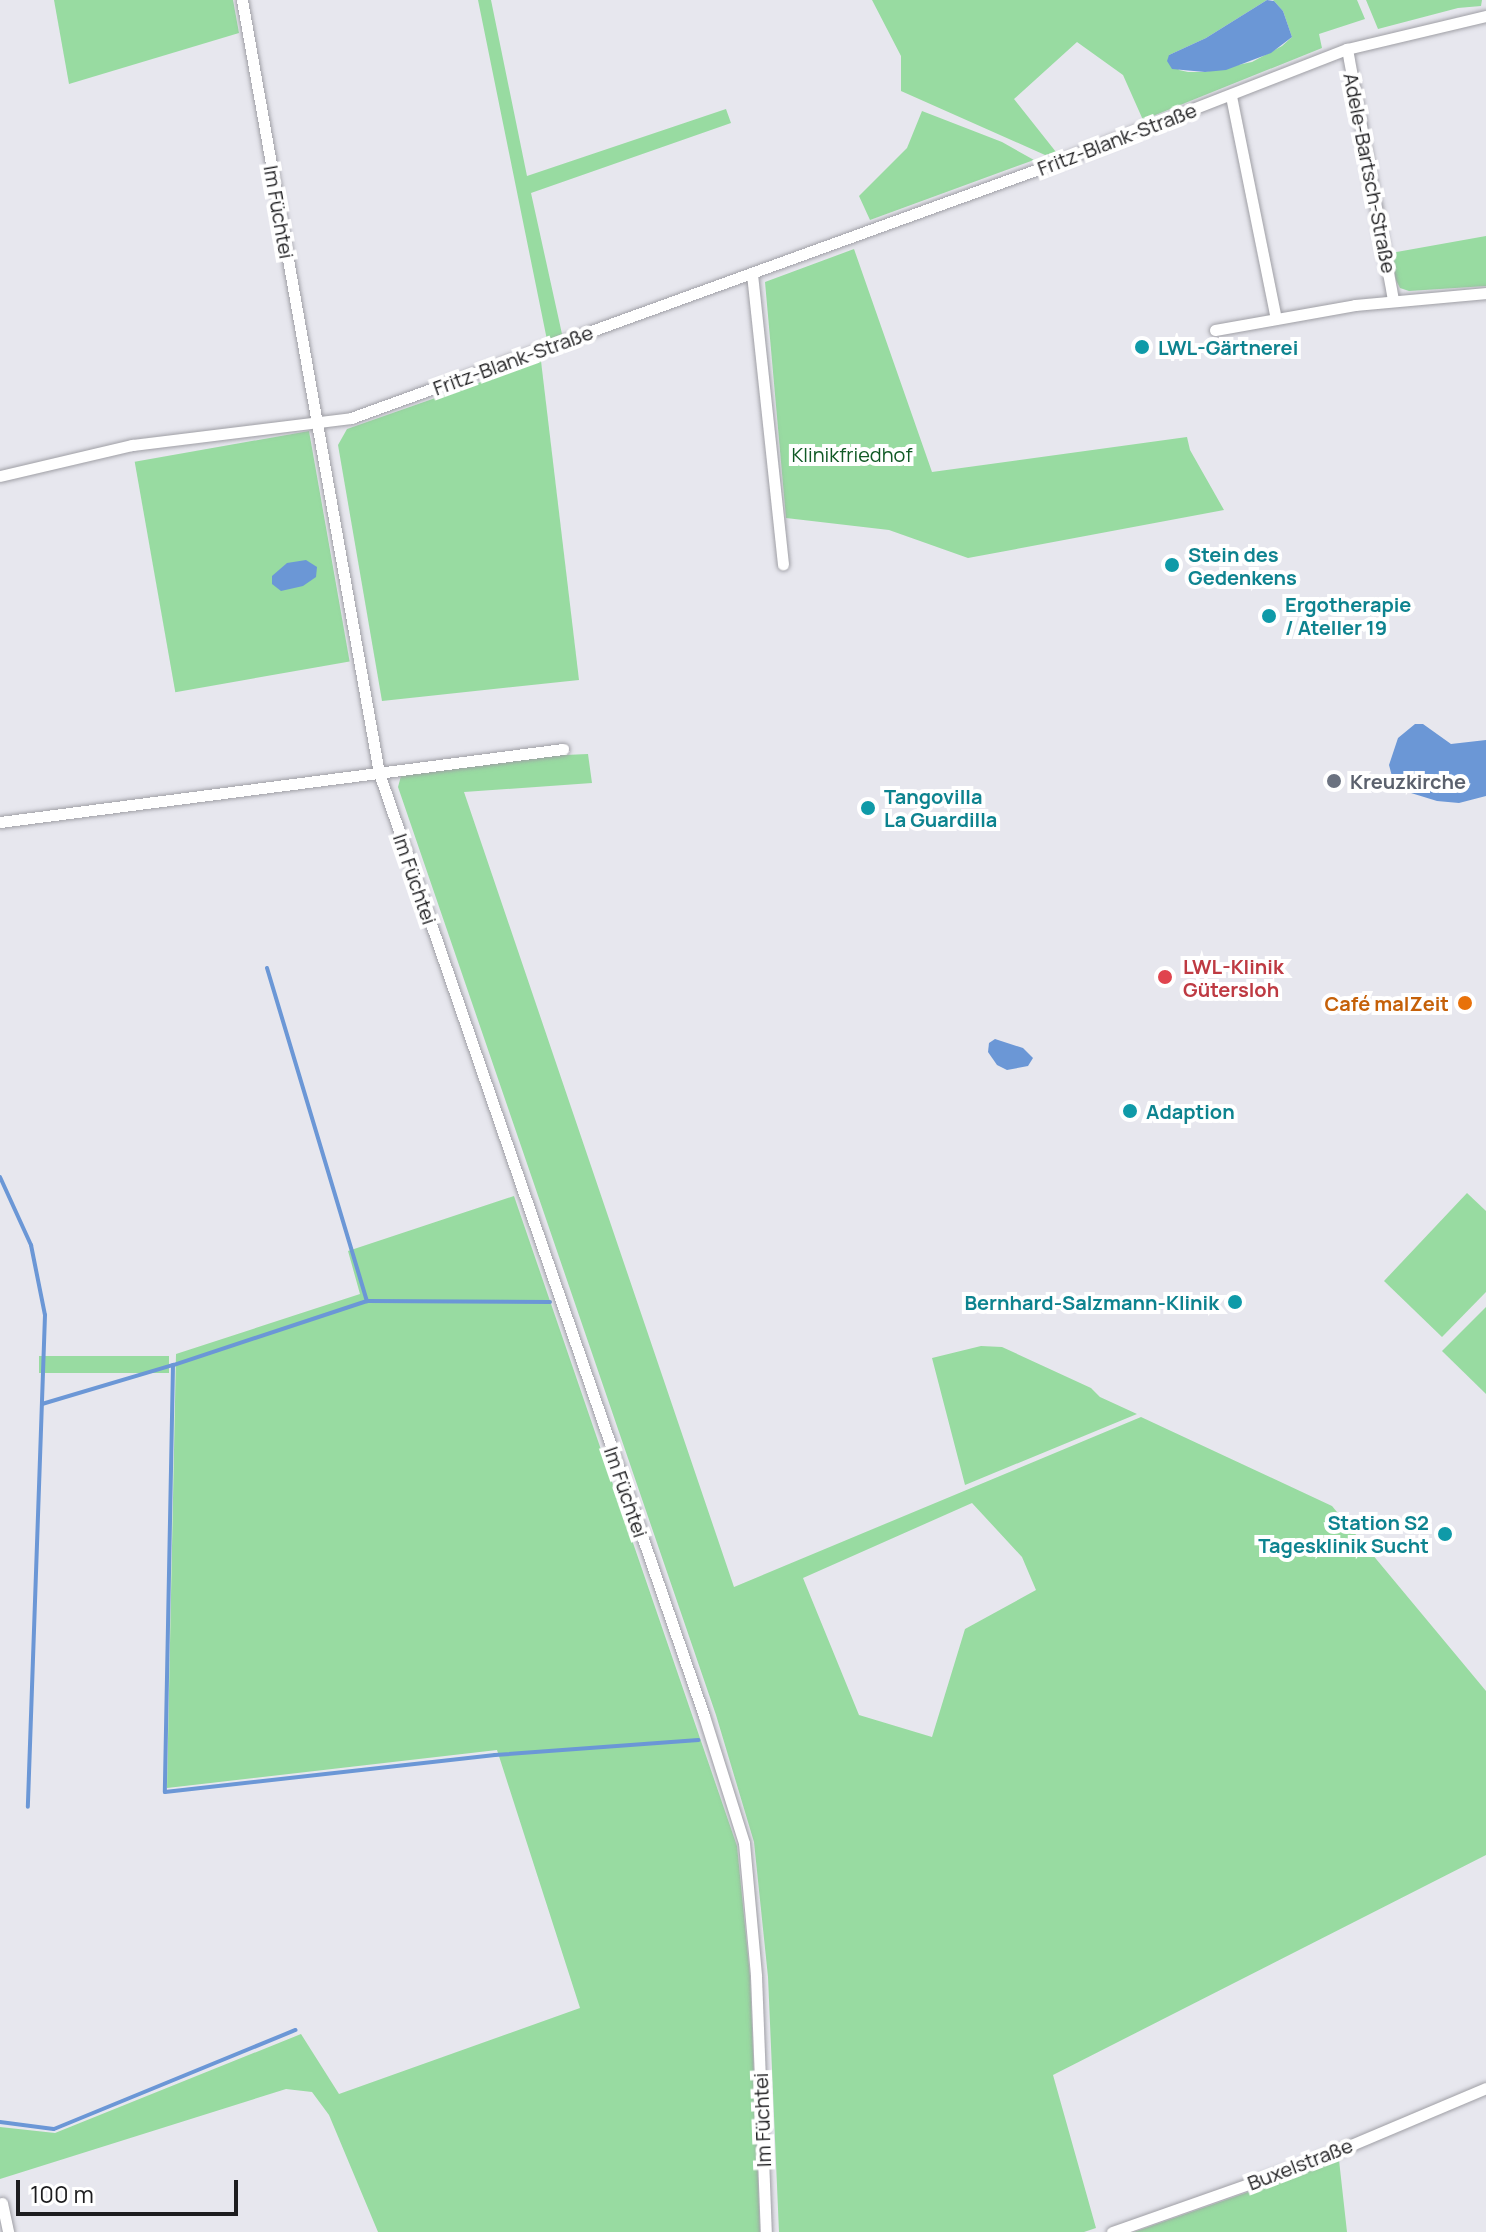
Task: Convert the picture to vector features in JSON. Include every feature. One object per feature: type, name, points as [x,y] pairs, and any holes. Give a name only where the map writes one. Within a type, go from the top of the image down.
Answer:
[{"type":"street","name":"Im Füchtei","points":[[242,0],[379,773],[704,1716],[744,1843],[756,1976],[766,2232]]},
{"type":"street","name":"Fritz-Blank-Straße","points":[[318,424],[351,418],[752,274],[1231,96],[1347,49],[1486,17]]},
{"type":"street","name":"Adele-Bartsch-Straße","points":[[1347,49],[1393,300],[1486,293]]},
{"type":"street","points":[[1231,96],[1276,319]]},
{"type":"street","points":[[752,274],[783,564]]},
{"type":"street","points":[[1215,330],[1393,300]]},
{"type":"street","points":[[0,476],[132,445],[318,424]]},
{"type":"street","points":[[0,822],[563,749]]},
{"type":"street","name":"Buxelstraße","points":[[1112,2232],[1311,2162],[1486,2088]]},
{"type":"street","points":[[2,2203],[8,2232]]},
{"type":"green space","points":[[54,0],[233,0],[239,33],[69,84]]},
{"type":"green space","points":[[478,0],[491,0],[527,176],[726,109],[731,123],[531,193],[562,334],[547,340]]},
{"type":"green space","points":[[872,0],[1267,0],[1206,38],[1169,55],[1179,70],[1188,72],[1205,72],[1252,62],[1282,46],[1292,37],[1283,11],[1273,0],[1357,0],[1365,19],[1319,34],[1322,48],[1143,120],[1123,75],[1077,42],[1014,99],[1056,152],[1045,155],[901,91],[901,56]]},
{"type":"green space","points":[[1366,0],[1482,0],[1481,6],[1458,8],[1378,29]]},
{"type":"green space","points":[[922,111],[1002,142],[1034,160],[870,220],[859,196],[907,148]]},
{"type":"green space","points":[[1486,236],[1486,286],[1409,291],[1400,288],[1391,253]]},
{"type":"green space","name":"Klinikfriedhof","points":[[854,249],[932,472],[1187,437],[1190,450],[1224,510],[968,558],[889,530],[786,518],[765,282]]},
{"type":"green space","points":[[541,361],[579,680],[382,701],[338,445],[347,429]]},
{"type":"green space","points":[[309,431],[350,661],[175,692],[135,462]]},
{"type":"green space","points":[[588,754],[592,783],[464,792],[734,1587],[1141,1417],[1332,1506],[1486,1691],[1486,1855],[1053,2075],[1096,2228],[1084,2232],[779,2232],[768,1977],[754,1842],[716,1715],[398,787],[401,776],[542,756]],"holes":[[[972,1503],[1022,1557],[1036,1590],[965,1629],[932,1737],[859,1715],[803,1578]]]},
{"type":"green space","points":[[1467,1193],[1486,1211],[1486,1292],[1442,1337],[1384,1281]]},
{"type":"green space","points":[[514,1196],[737,1846],[750,1976],[760,2232],[378,2232],[329,2115],[312,2092],[286,2089],[0,2179],[0,2127],[55,2133],[301,2034],[339,2094],[580,2008],[497,1750],[167,1788],[176,1354],[360,1294],[348,1251]]},
{"type":"green space","points":[[1486,1307],[1486,1394],[1442,1351]]},
{"type":"green space","points":[[981,1346],[1002,1347],[1091,1388],[1100,1397],[1137,1414],[965,1485],[932,1358]]},
{"type":"green space","points":[[39,1356],[169,1356],[169,1373],[39,1373]]},
{"type":"green space","points":[[1339,2160],[1347,2232],[1134,2232],[1254,2190]]},
{"type":"water","points":[[1267,0],[1274,1],[1283,11],[1292,37],[1271,53],[1226,70],[1172,69],[1167,61],[1169,55],[1206,38]]},
{"type":"water","points":[[306,560],[317,567],[316,577],[303,586],[281,591],[272,584],[272,576],[287,563]]},
{"type":"water","points":[[1415,724],[1423,724],[1451,744],[1486,740],[1486,796],[1459,803],[1437,801],[1411,793],[1393,780],[1389,765],[1398,738]]},
{"type":"water","points":[[995,1039],[1023,1048],[1033,1058],[1028,1066],[1007,1070],[997,1065],[988,1052],[989,1043]]},
{"type":"waterway","points":[[267,968],[367,1301]]},
{"type":"waterway","points":[[0,1177],[31,1245],[45,1315],[28,1807]]},
{"type":"waterway","points":[[550,1302],[367,1301],[173,1365],[165,1792],[495,1755],[698,1740]]},
{"type":"waterway","points":[[42,1404],[173,1365]]},
{"type":"waterway","points":[[0,2122],[54,2129],[295,2030]]},
{"type":"place","name":"LWL-Gärtnerei","points":[[1142,347]]},
{"type":"place","name":"Stein des Gedenkens","points":[[1172,565]]},
{"type":"place","name":"Ergotherapie / Ateller 19","points":[[1269,616]]},
{"type":"place","name":"Kreuzkirche","points":[[1334,781]]},
{"type":"place","name":"Tangovilla La Guardilla","points":[[868,808]]},
{"type":"place","name":"LWL-Klinik Gütersloh","points":[[1165,977]]},
{"type":"place","name":"Café malZeit","points":[[1465,1003]]},
{"type":"place","name":"Adaption","points":[[1130,1111]]},
{"type":"place","name":"Bernhard-Salzmann-Klinik","points":[[1235,1302]]},
{"type":"place","name":"Station S2 Tagesklinik Sucht","points":[[1445,1534]]}]
